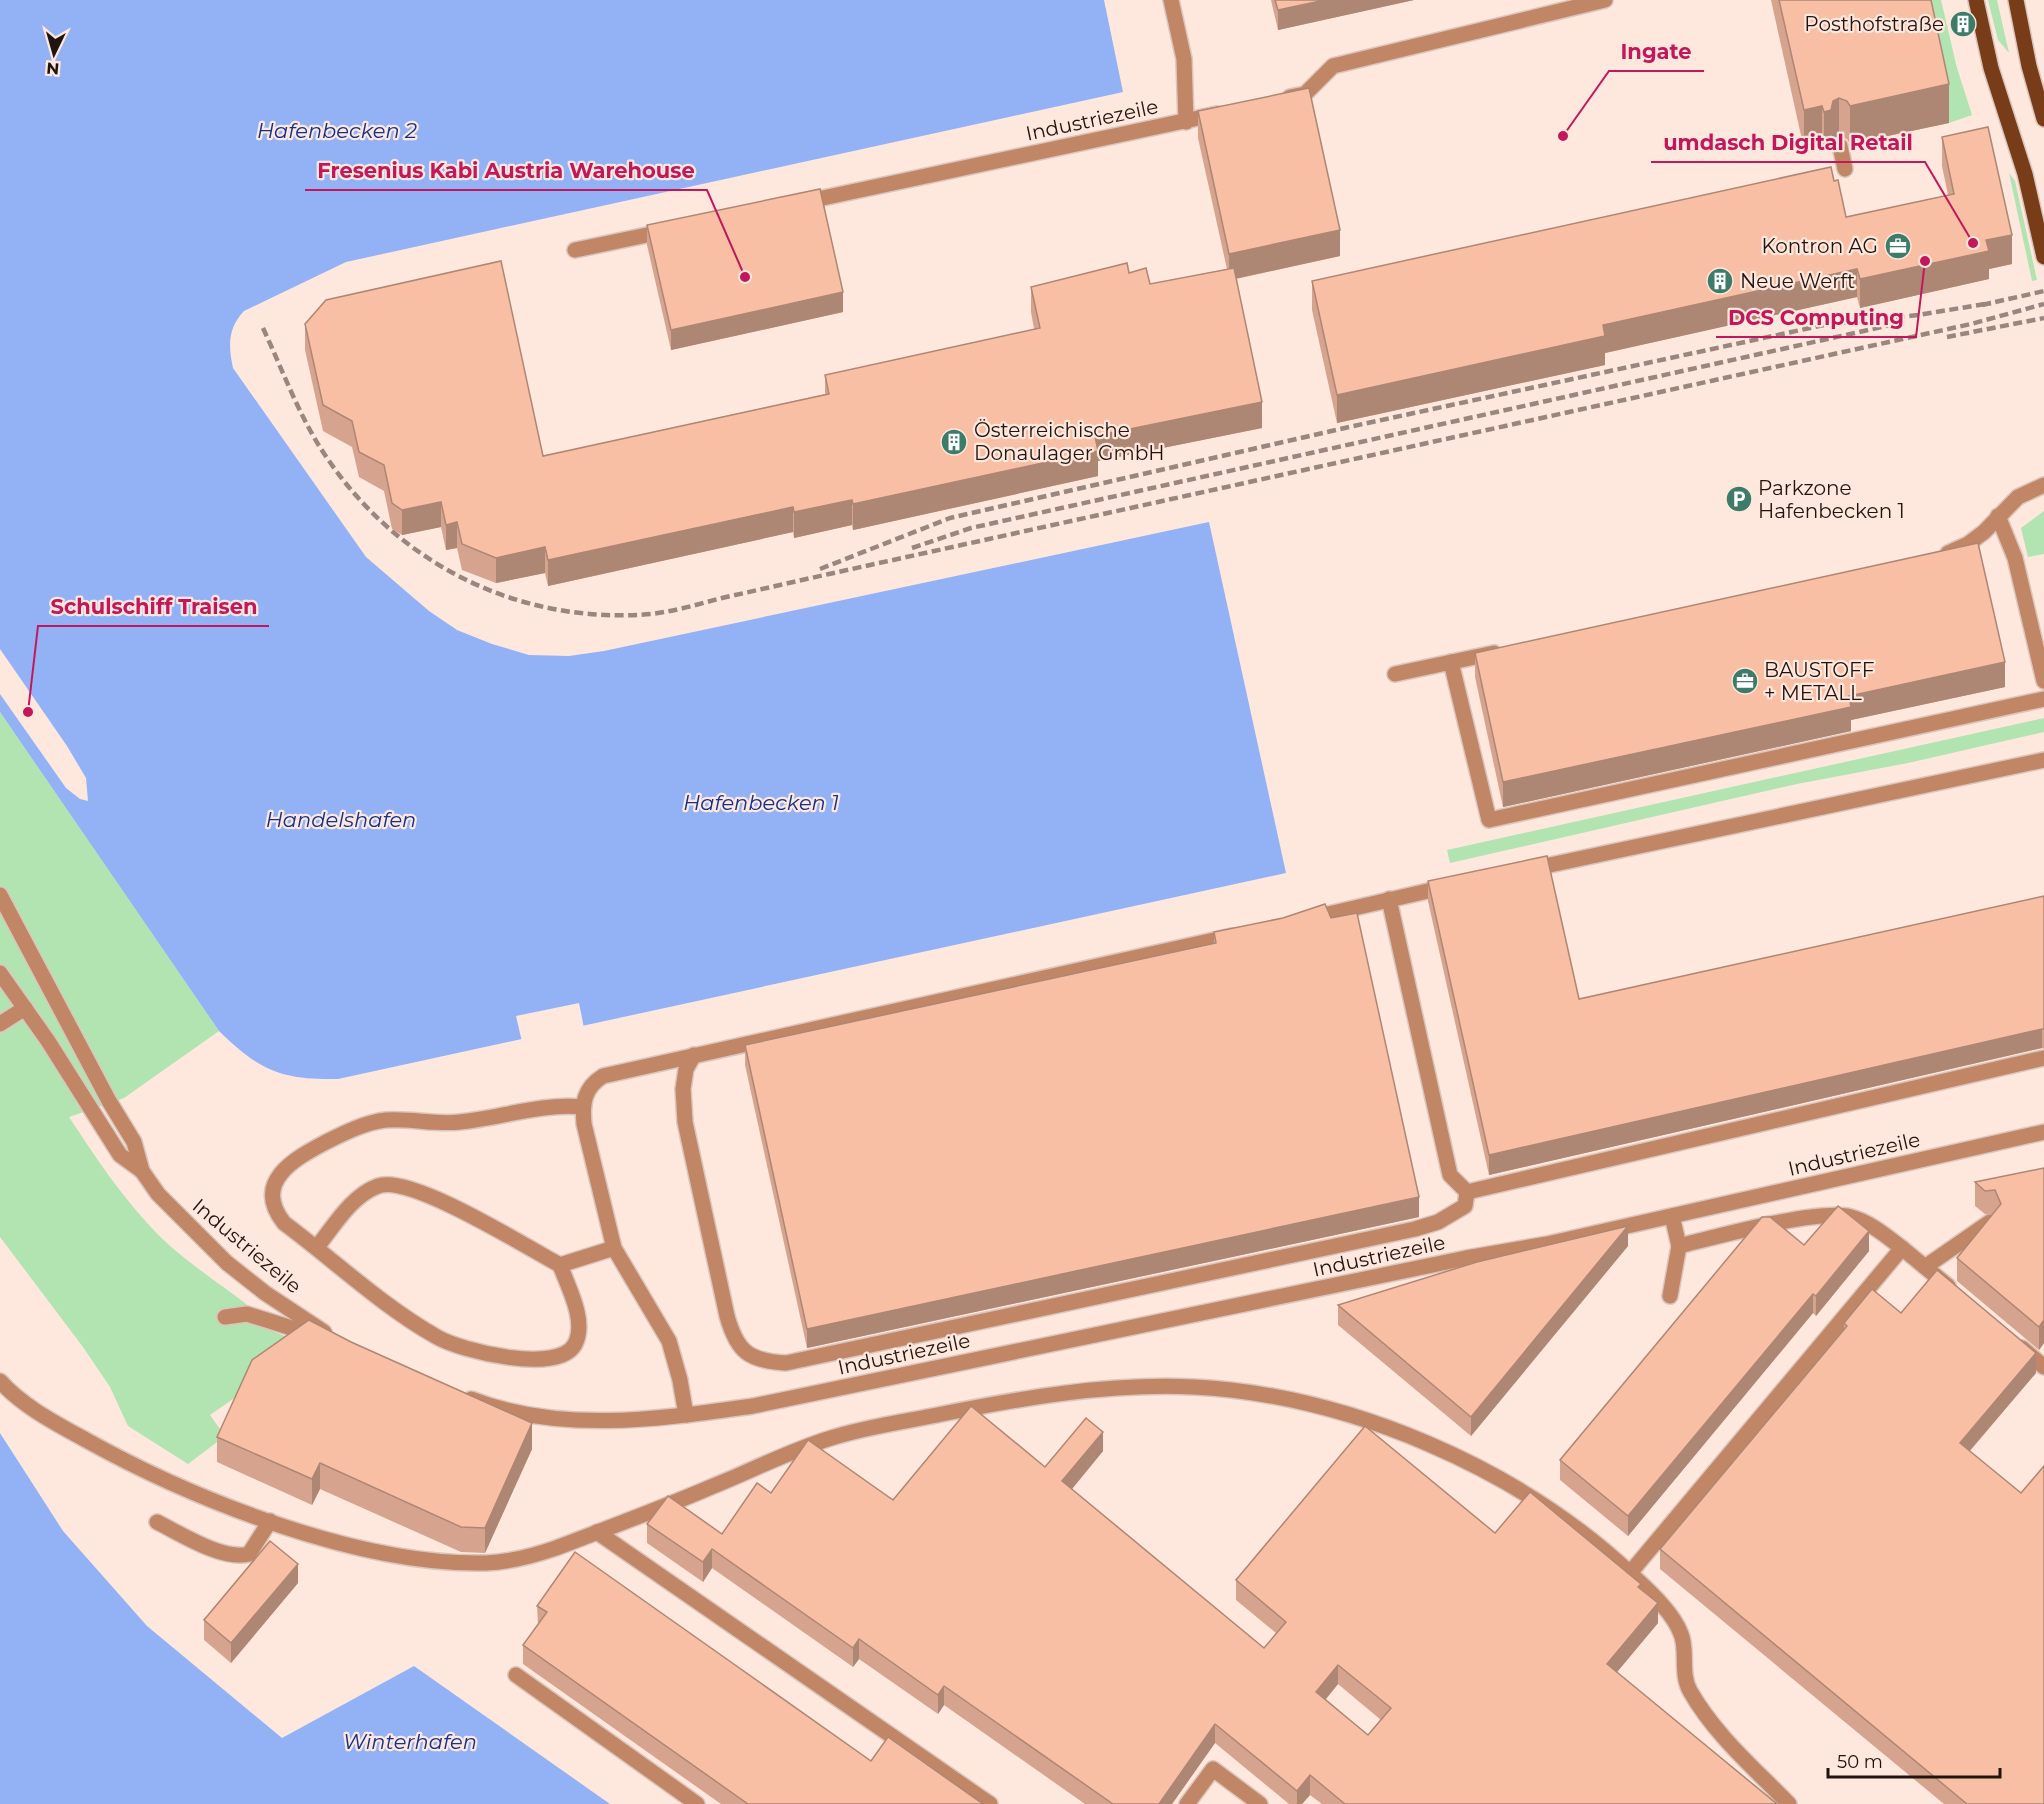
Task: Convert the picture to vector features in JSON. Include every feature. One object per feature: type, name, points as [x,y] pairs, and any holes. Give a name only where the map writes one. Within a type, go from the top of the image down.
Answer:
[{"type":"main road","points":[[1976,0],[1991,68],[2025,174],[2044,257]]},
{"type":"main road","points":[[2016,0],[2029,66],[2044,119]]},
{"type":"street","points":[[1171,0],[1184,58],[1186,122]]},
{"type":"street","points":[[1272,101],[1305,94],[1333,66],[1605,0]]},
{"type":"street","name":"Industriezeile","points":[[789,205],[1229,112]]},
{"type":"street","points":[[1840,146],[1845,169]]},
{"type":"street","points":[[575,250],[676,229]]},
{"type":"street","points":[[1936,556],[1968,544],[1984,532],[2018,497],[2044,485]]},
{"type":"street","points":[[1998,516],[2015,558],[2044,681]]},
{"type":"street","points":[[1395,674],[1510,649]]},
{"type":"street","points":[[1451,662],[1489,820],[2044,699]]},
{"type":"street","points":[[1517,872],[2044,760]]},
{"type":"street","points":[[1298,921],[1459,885]]},
{"type":"street","name":"Industriezeile","points":[[0,895],[109,1101],[134,1142],[142,1171],[177,1215],[227,1263],[265,1293],[338,1342],[247,1314],[225,1317]]},
{"type":"street","points":[[1389,899],[1450,1175],[1467,1192]]},
{"type":"street","points":[[686,1415],[680,1380],[669,1341],[614,1248],[582,1107],[592,1083],[603,1076],[694,1055],[1252,931]]},
{"type":"street","points":[[0,973],[120,1155],[142,1171]]},
{"type":"street","points":[[0,1024],[25,1008]]},
{"type":"street","points":[[694,1055],[686,1069],[683,1089],[685,1122],[726,1316],[733,1338],[744,1352],[762,1362],[786,1364],[1415,1228],[1438,1222],[1465,1206],[1467,1192]]},
{"type":"street","points":[[1467,1192],[2044,1058]]},
{"type":"street","points":[[317,1248],[346,1211],[364,1193],[380,1185],[396,1184],[433,1196],[560,1265],[576,1309],[579,1329],[575,1344],[567,1352],[538,1359],[494,1354],[440,1339],[395,1310],[284,1223],[276,1213],[273,1199],[274,1186],[294,1159],[345,1133],[384,1120],[459,1122],[552,1106],[582,1107]]},
{"type":"street","name":"Industriezeile","points":[[458,1394],[502,1408],[560,1419],[640,1420],[765,1404],[1466,1258],[1547,1244],[2044,1132]]},
{"type":"street","points":[[1679,1245],[1766,1226],[1834,1215],[1862,1220],[1902,1248],[1962,1298]]},
{"type":"street","points":[[1670,1296],[1679,1245],[1672,1216]]},
{"type":"street","points":[[1925,1267],[1989,1221]]},
{"type":"street","points":[[560,1265],[614,1248]]},
{"type":"street","points":[[1630,1574],[1902,1248]]},
{"type":"street","points":[[2007,1336],[2044,1367]]},
{"type":"street","points":[[0,1381],[28,1404],[118,1457],[166,1480],[270,1521],[375,1550],[468,1563],[509,1562],[529,1557],[834,1437],[1035,1398],[1106,1388],[1192,1387],[1232,1390],[1311,1405],[1357,1418],[1450,1454],[1550,1508],[1630,1574],[1666,1611],[1683,1636],[1682,1656],[1687,1686],[1706,1717],[1789,1804]]},
{"type":"street","points":[[157,1522],[226,1554],[240,1556],[249,1554],[270,1521]]},
{"type":"street","points":[[597,1532],[990,1804]]},
{"type":"street","points":[[516,1675],[697,1804]]},
{"type":"street","points":[[1187,1804],[1213,1769],[1260,1804]]},
{"type":"green space","points":[[1923,0],[1941,0],[1957,68],[1972,115],[1949,123]]},
{"type":"green space","points":[[1988,0],[1997,0],[2009,53],[1998,40]]},
{"type":"green space","points":[[2009,173],[2015,181],[2037,280],[2032,281]]},
{"type":"green space","points":[[2044,511],[2044,554],[2028,557],[2021,528]]},
{"type":"green space","points":[[0,712],[219,1031],[124,1098],[69,1117],[115,1184],[154,1231],[188,1261],[250,1307],[245,1320],[309,1346],[210,1415],[225,1436],[188,1464],[128,1426],[110,1387],[83,1347],[0,1237]]},
{"type":"green space","points":[[2044,718],[2044,732],[1908,763],[1797,784],[1450,863],[1447,850]]},
{"type":"water","points":[[0,0],[1104,0],[1123,92],[346,262],[244,311],[232,330],[230,352],[233,368],[366,557],[429,611],[457,630],[529,655],[569,656],[604,651],[1209,522],[1286,873],[338,1079],[301,1078],[286,1075],[247,1056],[219,1031],[0,712]]},
{"type":"water","name":"Winterhafen","points":[[0,1433],[63,1531],[147,1626],[282,1738],[414,1666],[610,1804],[0,1804]]},
{"type":"pier","points":[[0,649],[67,746],[86,778],[88,801],[80,799],[66,788],[0,694]]},
{"type":"pier","points":[[579,1003],[584,1028],[522,1042],[516,1016]]},
{"type":"building","points":[[1275,0],[1325,0],[1278,10]]},
{"type":"building","points":[[1779,0],[1931,0],[1949,84],[1850,106],[1847,101],[1839,98],[1833,101],[1831,110],[1824,112],[1822,106],[1804,110]]},
{"type":"building","points":[[1309,88],[1340,230],[1229,254],[1198,111]]},
{"type":"building","points":[[1988,127],[2012,235],[1986,240],[1989,251],[1860,279],[1857,269],[1603,325],[1605,336],[1337,395],[1312,281],[1831,167],[1834,181],[1838,180],[1846,217],[1954,194],[1942,137]]},
{"type":"building","points":[[820,189],[843,292],[671,330],[647,225]]},
{"type":"building","points":[[501,261],[543,456],[829,394],[825,375],[1040,328],[1031,287],[1127,263],[1129,273],[1146,268],[1150,284],[1234,268],[1262,402],[1095,436],[1098,451],[853,504],[852,500],[794,512],[793,507],[548,560],[545,547],[496,558],[462,544],[457,522],[446,525],[441,502],[402,510],[392,503],[384,465],[359,452],[352,421],[323,405],[305,324],[326,300]]},
{"type":"building","name":"BAUSTOFF + METALL","points":[[1978,543],[2005,662],[1849,696],[1851,707],[1503,782],[1475,653]]},
{"type":"building","points":[[1547,856],[1579,999],[2044,896],[2044,1029],[1489,1155],[1428,881]]},
{"type":"building","points":[[1325,904],[1331,918],[1357,913],[1419,1197],[807,1329],[745,1045],[1216,943],[1214,932],[1283,918]]},
{"type":"building","points":[[2044,1168],[2044,1320],[2039,1327],[1957,1258],[2001,1204],[1995,1190],[1985,1191],[1975,1182]]},
{"type":"building","points":[[1838,1206],[1869,1231],[1816,1296],[1813,1294],[1628,1516],[1560,1460],[1762,1217],[1770,1217],[1804,1245]]},
{"type":"building","points":[[1628,1226],[1471,1417],[1338,1305],[1477,1262]]},
{"type":"building","points":[[1937,1270],[2036,1353],[1960,1443],[2021,1493],[2044,1466],[2044,1804],[1967,1804],[1660,1549],[1847,1326],[1844,1323],[1872,1289],[1901,1313]]},
{"type":"building","points":[[309,1320],[351,1342],[532,1423],[485,1528],[461,1527],[320,1463],[312,1479],[217,1437],[252,1360]]},
{"type":"building","points":[[971,1406],[1045,1467],[1086,1418],[1103,1432],[1062,1481],[1264,1648],[1286,1622],[1236,1580],[1365,1426],[1495,1533],[1530,1492],[1641,1584],[1638,1587],[1658,1603],[1607,1664],[1777,1804],[1345,1804],[1310,1775],[1297,1791],[1215,1724],[1159,1804],[1113,1804],[944,1686],[938,1695],[859,1639],[853,1648],[712,1549],[703,1562],[647,1524],[668,1496],[722,1534],[757,1483],[771,1493],[808,1440],[893,1500]],"holes":[[[1338,1665],[1391,1708],[1368,1735],[1316,1692]]]},
{"type":"building","points":[[270,1541],[298,1564],[231,1643],[204,1620]]},
{"type":"building","points":[[575,1552],[871,1761],[888,1737],[983,1804],[748,1804],[523,1645],[547,1612],[537,1606]]},
{"type":"railway","points":[[1982,305],[2044,291]]},
{"type":"railway","points":[[820,569],[950,518],[1349,427],[1824,325],[1918,315],[1991,303]]},
{"type":"railway","points":[[263,328],[299,409],[325,455],[355,494],[388,528],[426,557],[466,580],[510,598],[555,609],[602,615],[651,614],[678,609],[1971,324],[2044,304]]},
{"type":"railway","points":[[1947,337],[2044,318]]},
{"type":"railway","points":[[912,548],[971,528],[1900,323]]},
{"type":"place","name":"Posthofstraße","points":[[1963,24]]},
{"type":"place","name":"Ingate","points":[[1563,136]]},
{"type":"place","name":"umdasch Digital Retail","points":[[1973,243]]},
{"type":"place","name":"Kontron AG","points":[[1898,246]]},
{"type":"place","name":"DCS Computing","points":[[1925,261]]},
{"type":"place","name":"Fresenius Kabi Austria Warehouse","points":[[745,277]]},
{"type":"place","name":"Neue Werft","points":[[1720,281]]},
{"type":"place","name":"Österreichische Donaulager GmbH","points":[[954,442]]},
{"type":"place","name":"Parkzone Hafenbecken 1","points":[[1739,499]]},
{"type":"place","name":"BAUSTOFF + METALL","points":[[1745,681]]},
{"type":"place","name":"Schulschiff Traisen","points":[[28,712]]},
{"type":"water label","name":"Hafenbecken 2","points":[[337,130]]},
{"type":"water label","name":"Hafenbecken 1","points":[[761,802]]},
{"type":"water label","name":"Handelshafen","points":[[341,819]]}]
